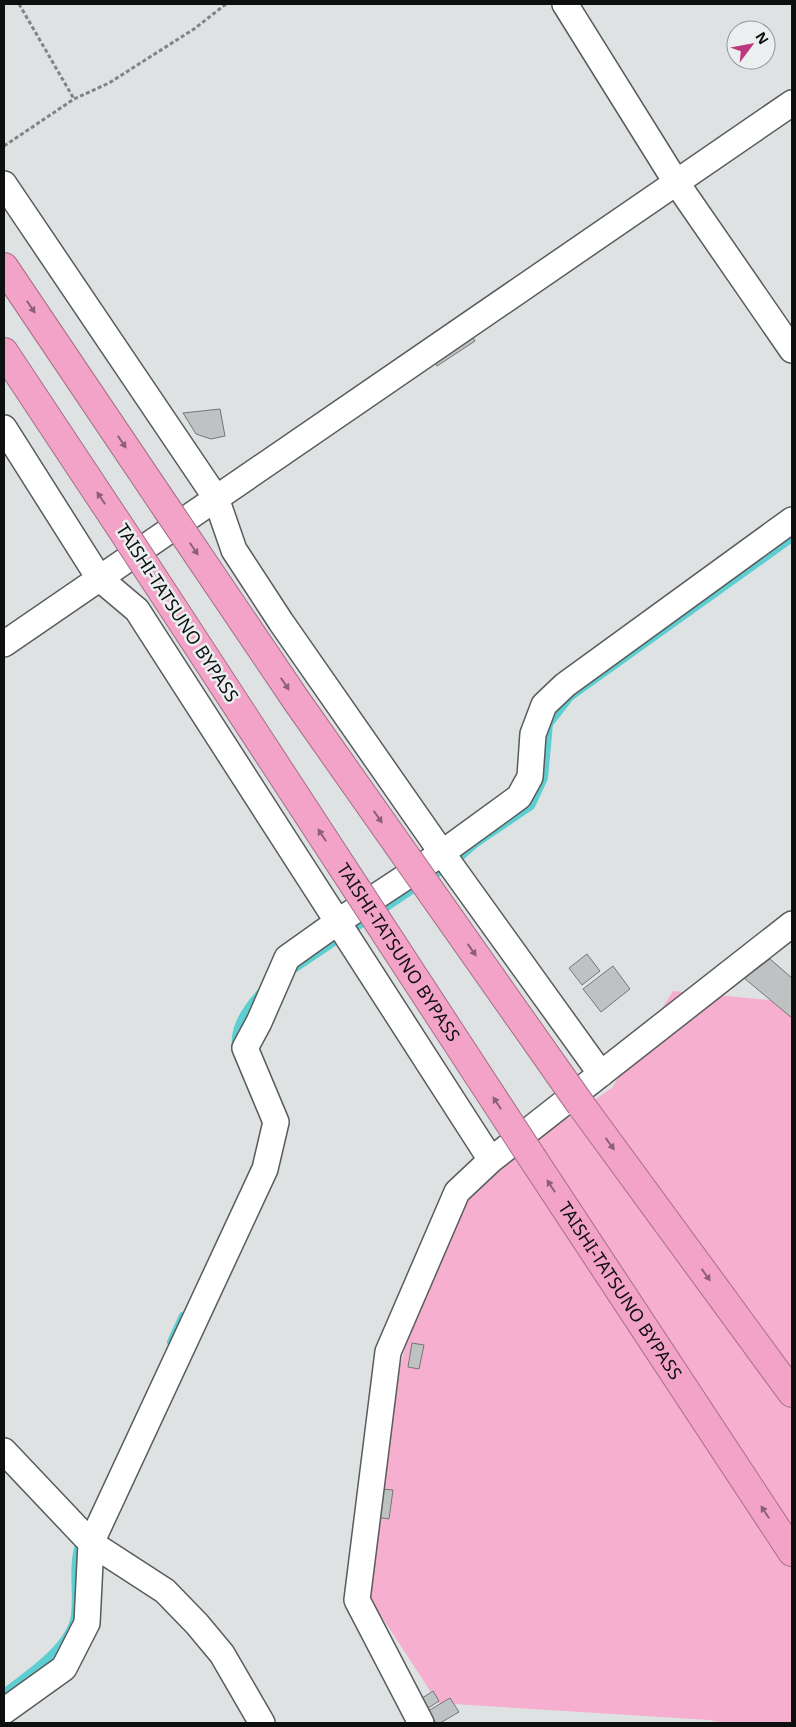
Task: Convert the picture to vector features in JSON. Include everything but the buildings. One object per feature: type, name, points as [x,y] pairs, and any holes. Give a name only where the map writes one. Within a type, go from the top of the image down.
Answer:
[{"type":"highway","points":[[4,267],[296,700],[581,1105],[792,1393]]},
{"type":"highway","name":"TAISHI-TATSUNO BYPASS","points":[[4,352],[792,1552]]},
{"type":"street","points":[[564,4],[676,182],[792,350]]},
{"type":"street","points":[[4,644],[792,103]]},
{"type":"street","points":[[4,184],[216,498],[234,550],[281,622],[442,853],[602,1074]]},
{"type":"street","points":[[4,428],[99,578],[137,610],[339,921],[491,1160]]},
{"type":"street","points":[[4,1711],[64,1668],[87,1623],[91,1542],[265,1169],[276,1122],[245,1048],[287,958],[442,853],[519,797],[530,777],[533,734],[544,705],[565,686],[792,520]]},
{"type":"street","points":[[421,1723],[357,1600],[388,1352],[457,1192],[491,1160],[792,924]]},
{"type":"street","points":[[4,1451],[91,1542],[164,1591],[197,1624],[222,1654],[262,1723]]},
{"type":"path","points":[[19,4],[74,99]]},
{"type":"path","points":[[4,146],[74,99],[109,83],[194,29],[226,4]]},
{"type":"shaded area","points":[[673,991],[792,1002],[792,1723],[721,1723],[710,1720],[438,1703],[367,1594],[400,1367],[428,1261],[488,1172],[612,1088]]},
{"type":"waterway","points":[[288,973],[457,860],[475,844],[531,806],[544,778],[549,724],[570,697],[792,538]]},
{"type":"waterway","points":[[236,1047],[239,1024],[247,1009],[262,991]]},
{"type":"waterway","points":[[171,1342],[183,1316]]},
{"type":"waterway","points":[[4,1693],[47,1659],[66,1638],[72,1627],[76,1605],[76,1558],[81,1539]]}]
